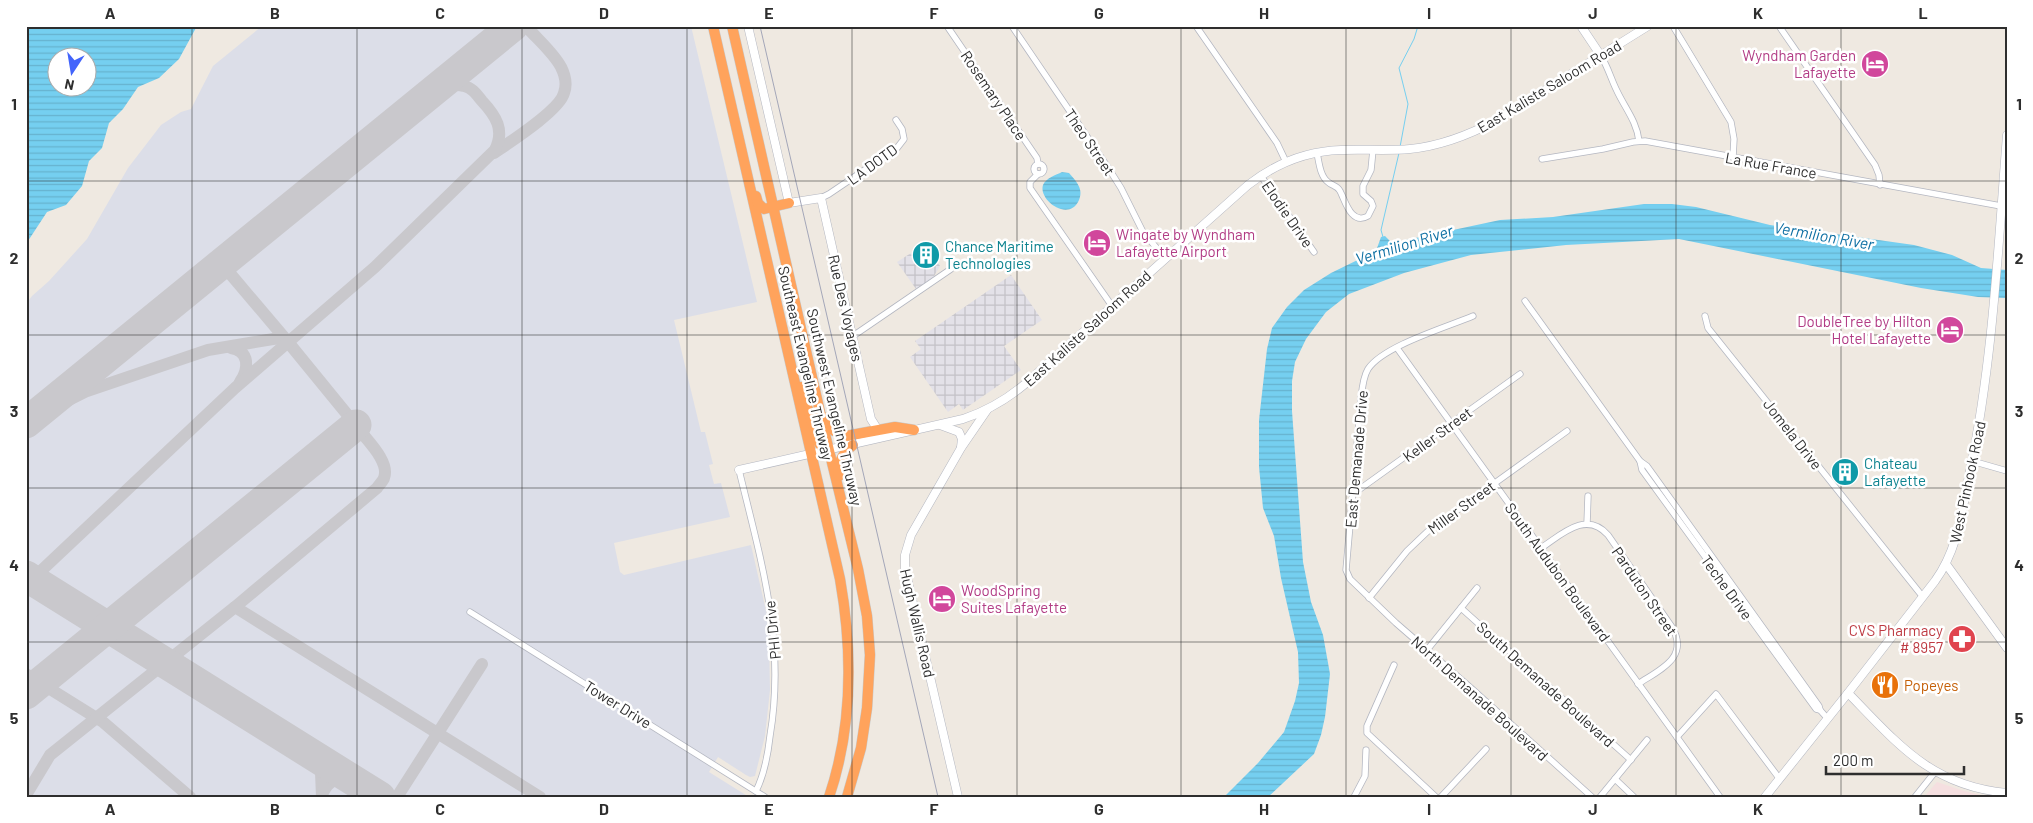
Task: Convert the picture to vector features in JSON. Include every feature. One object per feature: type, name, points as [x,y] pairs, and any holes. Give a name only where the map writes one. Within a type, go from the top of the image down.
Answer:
[{"type":"highway","name":"Southeast Evangeline Thruway","points":[[713,26],[788,351],[821,452],[849,641],[850,673],[848,711],[841,754],[829,797]]},
{"type":"highway","name":"Southwest Evangeline Thruway","points":[[732,26],[821,414],[821,452],[838,484],[864,599],[870,655],[870,684],[856,770],[847,797]]},
{"type":"highway","points":[[750,187],[761,208],[767,209],[789,204]]},
{"type":"highway","points":[[769,188],[780,201],[789,204]]},
{"type":"highway","points":[[821,414],[834,431],[846,436],[895,427],[914,430]]},
{"type":"highway","points":[[844,509],[838,471],[840,460],[853,445]]},
{"type":"main road","points":[[748,26],[789,204],[821,198]]},
{"type":"main road","points":[[1581,26],[1601,56]]},
{"type":"main road","name":"East Kaliste Saloom Road","points":[[739,470],[963,419],[988,410],[1016,392],[1261,176],[1286,162],[1317,153],[1341,150],[1411,149],[1460,136],[1488,125],[1648,26]]},
{"type":"main road","name":"West Pinhook Road","points":[[1765,797],[1923,597],[1946,564],[1958,532],[1989,360],[2007,136]]},
{"type":"main road","name":"Rue Des Voyages","points":[[821,198],[871,418]]},
{"type":"main road","name":"Hugh Wallis Road","points":[[958,797],[906,576],[904,559],[911,534],[961,448],[988,410]]},
{"type":"main road","points":[[871,418],[878,430]]},
{"type":"main road","points":[[867,432],[871,418]]},
{"type":"main road","points":[[938,425],[959,432],[962,438],[961,448]]},
{"type":"main road","points":[[1946,564],[2007,648]]},
{"type":"main road","points":[[1848,693],[1904,750],[1935,772],[1973,787],[2007,793]]},
{"type":"street","name":"Rosemary Place","points":[[947,26],[1037,158],[1038,164],[1034,166],[1034,170],[1038,174],[1030,182],[1030,188],[1112,306]]},
{"type":"street","name":"Theo Street","points":[[1012,26],[1109,169],[1121,188],[1143,232],[1166,259]]},
{"type":"street","points":[[1196,26],[1277,143],[1286,162]]},
{"type":"street","points":[[1673,26],[1731,122],[1734,139],[1733,158]]},
{"type":"street","points":[[1779,26],[1875,165],[1880,175],[1880,185]]},
{"type":"street","points":[[1601,56],[1631,118],[1639,141]]},
{"type":"street","name":"LA DOTD","points":[[821,198],[897,148],[904,138],[902,129],[896,120]]},
{"type":"street","name":"La Rue France","points":[[1542,159],[1639,141],[2001,206]]},
{"type":"street","points":[[1317,153],[1324,178],[1339,189],[1346,206],[1356,217],[1361,218],[1368,216],[1373,206],[1371,201],[1363,194],[1362,189],[1371,170],[1373,150]]},
{"type":"street","name":"Elodie Drive","points":[[1261,176],[1314,252]]},
{"type":"street","points":[[853,336],[951,269]]},
{"type":"street","name":"Teche Drive","points":[[1525,301],[1640,461],[1647,466],[1689,530],[1828,719]]},
{"type":"street","name":"East Demanade Drive","points":[[1369,598],[1350,579],[1346,570],[1361,399],[1366,373],[1372,364],[1397,348],[1473,316]]},
{"type":"street","name":"Jomela Drive","points":[[1705,316],[1708,328],[1923,597]]},
{"type":"street","name":"South Audubon Boulevard","points":[[1397,348],[1720,797]]},
{"type":"street","name":"Keller Street","points":[[1353,494],[1520,374]]},
{"type":"street","name":"Miller Street","points":[[1369,598],[1420,539],[1566,432]]},
{"type":"street","points":[[1972,461],[2007,471]]},
{"type":"street","name":"PHI Drive","points":[[739,470],[768,590],[775,646],[776,684],[773,721],[756,791]]},
{"type":"street","points":[[1541,548],[1574,526],[1587,524],[1588,496]]},
{"type":"street","name":"Parduton Street","points":[[1587,524],[1595,526],[1606,533],[1676,636],[1678,647],[1672,660],[1638,684]]},
{"type":"street","points":[[1427,650],[1477,588]]},
{"type":"street","name":"North Demanade Boulevard","points":[[1369,598],[1592,797]]},
{"type":"street","name":"South Demanade Boulevard","points":[[1460,608],[1631,760]]},
{"type":"street","name":"Tower Drive","points":[[470,612],[765,797]]},
{"type":"street","points":[[1394,665],[1368,726],[1367,733],[1436,797]]},
{"type":"street","points":[[1677,737],[1716,694],[1779,778]]},
{"type":"street","points":[[1600,797],[1647,740]]},
{"type":"street","points":[[1441,797],[1486,749]]},
{"type":"street","points":[[1354,797],[1365,776],[1366,750]]},
{"type":"street","points":[[1915,797],[1935,772]]},
{"type":"street","points":[[1614,779],[1634,797]]},
{"type":"shaded area","points":[[262,26],[691,26],[757,302],[674,320],[701,432],[705,432],[713,464],[709,465],[714,484],[721,483],[730,517],[614,543],[620,572],[624,575],[751,545],[767,615],[769,638],[770,690],[765,736],[755,776],[750,777],[746,775],[718,757],[709,772],[749,797],[26,797],[26,304],[87,239],[128,168],[161,125],[181,112],[191,109],[213,66]]},
{"type":"shaded area","points":[[925,244],[940,266],[933,278],[916,289],[897,262]]},
{"type":"shaded area","points":[[1011,275],[1042,320],[1004,346],[1021,370],[963,410],[959,404],[948,412],[910,357],[921,349],[915,341]]},
{"type":"shaded area","points":[[1937,782],[1961,790],[1988,797],[1924,797]]},
{"type":"water","points":[[26,26],[197,26],[179,59],[159,78],[138,87],[123,109],[109,123],[102,148],[89,161],[82,186],[66,205],[47,212],[26,244]]},
{"type":"water","points":[[1062,172],[1069,173],[1081,192],[1079,200],[1074,207],[1068,209],[1055,207],[1045,197],[1043,191],[1043,185],[1046,180]]},
{"type":"water","name":"Vermilion River","points":[[1644,204],[1672,204],[1696,207],[1770,225],[1914,245],[1952,255],[1981,268],[2007,270],[2007,298],[1978,297],[1921,288],[1679,239],[1566,245],[1471,255],[1404,273],[1349,294],[1326,312],[1306,339],[1295,362],[1292,381],[1292,411],[1303,562],[1311,602],[1323,635],[1330,674],[1321,735],[1314,754],[1268,797],[1224,797],[1258,763],[1284,732],[1299,683],[1298,652],[1281,578],[1274,536],[1263,508],[1259,467],[1259,420],[1267,349],[1272,328],[1287,307],[1304,290],[1331,273],[1376,251],[1381,237],[1385,236],[1392,243],[1500,220],[1553,217]]},
{"type":"waterway","points":[[1400,147],[1408,104],[1399,68],[1414,39],[1418,26]]},
{"type":"waterway","name":"Vermilion River","points":[[1383,237],[1381,230],[1399,153]]},
{"type":"taxiway","points":[[494,153],[544,117],[554,108],[565,90],[564,77],[558,61],[526,26]]},
{"type":"taxiway","points":[[26,585],[235,388],[375,267],[495,150],[499,136],[498,124],[491,112],[474,92],[470,88],[457,85],[437,88]]},
{"type":"taxiway","points":[[222,264],[355,424]]},
{"type":"taxiway","points":[[26,426],[53,408],[87,391],[208,350],[279,338],[284,338],[288,342]]},
{"type":"taxiway","points":[[231,348],[242,353],[245,357],[245,372],[240,382]]},
{"type":"taxiway","points":[[26,795],[50,755],[235,607],[377,488],[384,478],[384,466],[378,453],[361,432],[350,430],[352,423],[350,418]]},
{"type":"taxiway","points":[[235,607],[540,797]]},
{"type":"taxiway","points":[[397,797],[482,664]]},
{"type":"taxiway","points":[[26,674],[103,722],[190,797]]},
{"type":"taxiway","points":[[310,753],[321,772],[322,797]]},
{"type":"taxiway","points":[[322,795],[327,786],[333,781],[341,778],[351,779]]},
{"type":"runway","points":[[26,423],[513,26]]},
{"type":"runway","points":[[26,694],[356,425]]},
{"type":"runway","points":[[26,576],[380,797]]},
{"type":"railway","points":[[760,26],[938,797]]},
{"type":"place","name":"Wyndham Garden Lafayette","points":[[1875,64]]},
{"type":"place","name":"Wingate by Wyndham Lafayette Airport","points":[[1097,243]]},
{"type":"place","name":"Chance Maritime Technologies","points":[[926,255]]},
{"type":"place","name":"DoubleTree by Hilton Hotel Lafayette","points":[[1950,330]]},
{"type":"place","name":"Chateau Lafayette","points":[[1845,472]]},
{"type":"place","name":"WoodSpring Suites Lafayette","points":[[942,599]]},
{"type":"place","name":"CVS Pharmacy # 8957","points":[[1962,639]]},
{"type":"place","name":"Popeyes","points":[[1885,685]]}]
